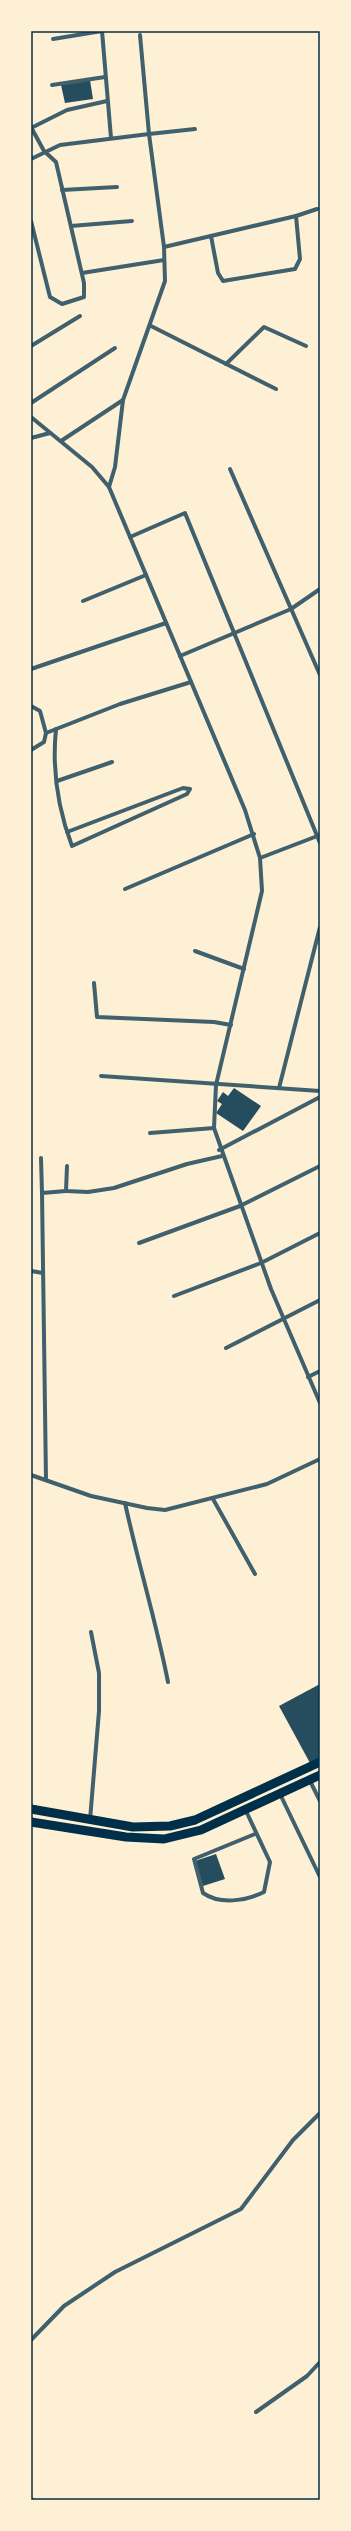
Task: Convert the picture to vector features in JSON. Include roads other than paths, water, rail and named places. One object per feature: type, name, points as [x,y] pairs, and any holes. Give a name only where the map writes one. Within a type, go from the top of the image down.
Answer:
[{"type":"highway","points":[[31,1809],[90,1820],[149,1827],[170,1826],[195,1820],[320,1762]]},
{"type":"highway","points":[[31,1822],[126,1837],[164,1839],[201,1830],[246,1811],[320,1775]]},
{"type":"street","points":[[53,39],[102,31],[111,138]]},
{"type":"street","points":[[109,487],[115,467],[124,400],[164,285],[164,247],[149,134],[140,35]]},
{"type":"street","points":[[52,85],[105,77]]},
{"type":"street","points":[[31,221],[50,297],[62,304],[84,297],[82,272],[56,162],[44,151],[31,128],[67,110],[107,101]]},
{"type":"street","points":[[31,159],[44,151],[60,145],[195,129]]},
{"type":"street","points":[[62,190],[117,187]]},
{"type":"street","points":[[164,247],[296,216],[317,209]]},
{"type":"street","points":[[211,236],[218,273],[223,281],[295,269],[300,259],[296,216]]},
{"type":"street","points":[[71,226],[132,221]]},
{"type":"street","points":[[82,272],[164,260]]},
{"type":"street","points":[[31,346],[80,316]]},
{"type":"street","points":[[151,326],[276,389]]},
{"type":"street","points":[[226,364],[264,327],[306,346]]},
{"type":"street","points":[[31,403],[115,348]]},
{"type":"street","points":[[61,441],[124,400]]},
{"type":"street","points":[[31,417],[92,467],[109,487],[234,781],[254,834],[260,858],[262,891],[216,1085],[214,1128],[219,1150],[261,1263],[283,1319],[320,1403]]},
{"type":"street","points":[[31,438],[50,433]]},
{"type":"street","points":[[230,469],[319,672]]},
{"type":"street","points":[[130,537],[185,512],[319,835],[320,843]]},
{"type":"street","points":[[83,601],[146,575]]},
{"type":"street","points":[[180,656],[291,609],[320,589]]},
{"type":"street","points":[[31,669],[166,622]]},
{"type":"street","points":[[46,733],[191,682]]},
{"type":"street","points":[[31,706],[40,711],[46,733],[44,742],[31,750]]},
{"type":"street","points":[[56,729],[53,753],[59,802],[67,832],[72,846],[187,794],[190,789],[183,788],[67,832]]},
{"type":"street","points":[[57,781],[112,762]]},
{"type":"street","points":[[125,889],[254,834]]},
{"type":"street","points":[[260,858],[319,835]]},
{"type":"street","points":[[279,1088],[320,927]]},
{"type":"street","points":[[195,951],[244,969]]},
{"type":"street","points":[[94,983],[97,1017],[204,1022],[230,1025]]},
{"type":"street","points":[[101,1076],[320,1091]]},
{"type":"street","points":[[219,1150],[320,1097]]},
{"type":"street","points":[[150,1133],[214,1128]]},
{"type":"street","points":[[42,1193],[66,1191],[88,1192],[114,1188],[174,1168],[222,1156]]},
{"type":"street","points":[[41,1158],[46,1480]]},
{"type":"street","points":[[66,1191],[67,1166]]},
{"type":"street","points":[[139,1243],[240,1206],[320,1166]]},
{"type":"street","points":[[174,1296],[261,1263],[320,1233]]},
{"type":"street","points":[[31,1271],[43,1273]]},
{"type":"street","points":[[226,1348],[320,1300]]},
{"type":"street","points":[[308,1377],[320,1371]]},
{"type":"street","points":[[31,1475],[91,1496],[165,1510],[267,1484],[320,1459]]},
{"type":"street","points":[[213,1499],[255,1574]]},
{"type":"street","points":[[125,1503],[136,1555],[160,1640],[168,1682]]},
{"type":"street","points":[[90,1820],[99,1711],[99,1673],[92,1632]]},
{"type":"street","points":[[310,1781],[320,1801]]},
{"type":"street","points":[[280,1794],[320,1876]]},
{"type":"street","points":[[246,1811],[270,1865],[264,1892],[240,1900],[217,1900],[203,1893],[194,1859],[255,1834]]},
{"type":"street","points":[[31,2340],[64,2306],[115,2272],[241,2209],[293,2140],[320,2113]]},
{"type":"street","points":[[256,2412],[308,2376],[320,2362]]}]
